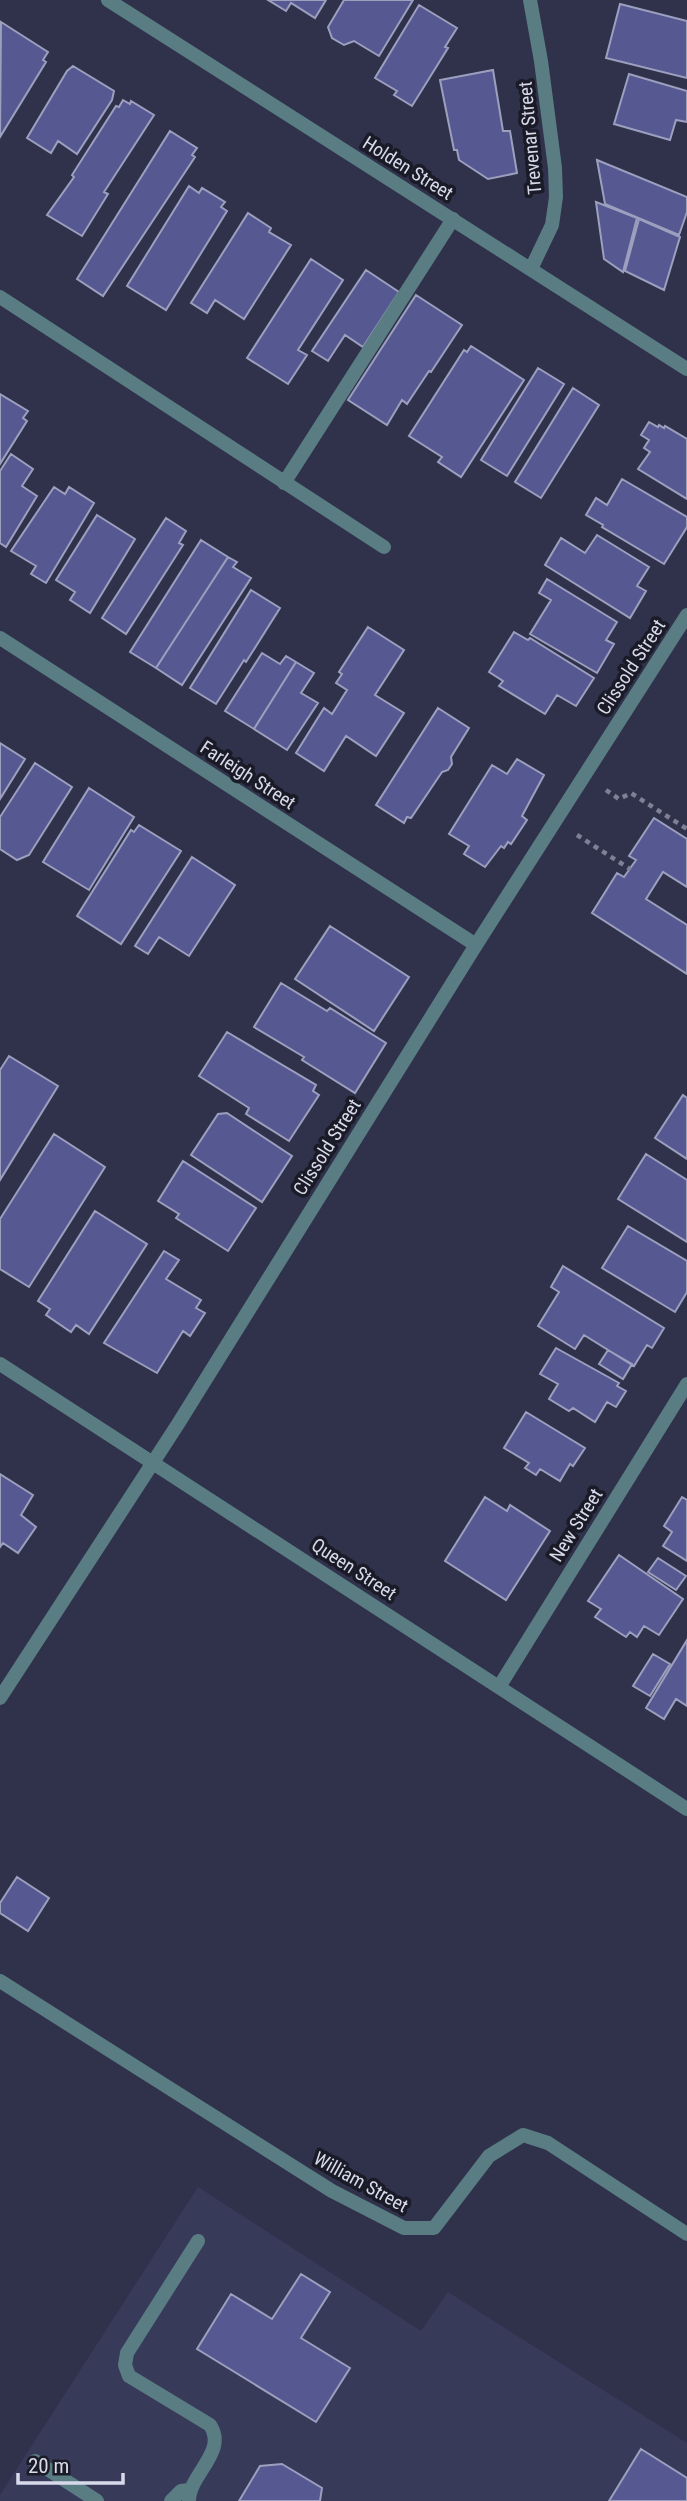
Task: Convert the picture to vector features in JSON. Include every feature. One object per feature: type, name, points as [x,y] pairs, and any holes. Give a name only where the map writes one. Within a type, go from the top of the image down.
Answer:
[{"type":"street","name":"Holden Street","points":[[108,0],[687,369]]},
{"type":"street","name":"Trevenar Street","points":[[530,0],[548,114],[556,197],[552,225],[531,269]]},
{"type":"street","points":[[284,483],[453,219]]},
{"type":"street","points":[[0,297],[384,547]]},
{"type":"street","name":"Clissold Street","points":[[0,1698],[687,615]]},
{"type":"street","name":"Farleigh Street","points":[[0,638],[476,945]]},
{"type":"street","name":"Queen Street","points":[[0,1363],[687,1809]]},
{"type":"street","name":"New Street","points":[[499,1687],[687,1384]]},
{"type":"street","name":"William Street","points":[[0,1981],[332,2191],[404,2228],[434,2228],[465,2191],[489,2156],[523,2135],[548,2143],[687,2234]]},
{"type":"street","points":[[171,2501],[181,2491],[189,2496],[211,2454],[215,2433],[210,2425],[129,2376],[124,2365],[127,2353],[198,2241]]},
{"type":"street","points":[[35,2461],[97,2501]]},
{"type":"path","points":[[606,790],[620,799],[631,793],[687,829]]},
{"type":"path","points":[[577,835],[630,869]]},
{"type":"shaded area","points":[[198,2187],[421,2331],[448,2292],[687,2443],[687,2501],[0,2501],[0,2495]]},
{"type":"building","points":[[268,0],[326,0],[315,18],[291,3],[286,11]]},
{"type":"building","points":[[344,0],[413,0],[379,56],[354,41],[344,45],[332,38],[328,27]]},
{"type":"building","points":[[620,4],[687,21],[687,78],[606,58]]},
{"type":"building","points":[[419,5],[457,28],[445,47],[448,48],[412,106],[394,95],[397,91],[375,78]]},
{"type":"building","points":[[1,22],[48,52],[43,60],[46,62],[0,137]]},
{"type":"building","points":[[73,66],[114,91],[112,100],[77,154],[58,141],[51,153],[27,138],[67,71]]},
{"type":"building","points":[[493,70],[503,131],[510,131],[517,173],[488,179],[459,160],[457,150],[454,150],[440,80]]},
{"type":"building","points":[[629,74],[687,91],[687,122],[676,120],[670,140],[614,124]]},
{"type":"building","points":[[123,100],[130,104],[131,101],[154,115],[104,192],[108,194],[82,236],[47,215],[74,177],[72,175],[116,106],[119,107]]},
{"type":"building","points":[[170,131],[197,148],[192,155],[195,157],[103,296],[77,279]]},
{"type":"building","points":[[597,160],[687,197],[687,212],[679,235],[605,204]]},
{"type":"building","points":[[189,186],[199,193],[202,188],[225,202],[221,207],[227,211],[166,310],[127,286]]},
{"type":"building","points":[[596,202],[637,218],[623,272],[604,259]]},
{"type":"building","points":[[248,213],[271,228],[269,232],[291,245],[244,319],[215,300],[207,313],[191,303]]},
{"type":"building","points":[[639,219],[680,237],[664,290],[625,271]]},
{"type":"building","points":[[311,259],[343,280],[298,350],[307,355],[288,384],[247,358]]},
{"type":"building","points":[[366,270],[399,292],[363,347],[345,335],[328,361],[312,351]]},
{"type":"building","points":[[416,295],[462,325],[407,404],[402,400],[387,425],[348,400]]},
{"type":"building","points":[[471,346],[524,380],[461,477],[438,462],[442,457],[409,436],[464,350],[467,352]]},
{"type":"building","points":[[538,368],[564,384],[507,476],[481,460]]},
{"type":"building","points":[[573,388],[599,405],[541,498],[515,482]]},
{"type":"building","points":[[0,394],[28,411],[23,418],[27,421],[0,464]]},
{"type":"building","points":[[649,422],[658,427],[665,426],[687,439],[687,499],[638,469],[650,452],[644,448],[649,440],[641,435]]},
{"type":"building","points":[[11,454],[33,469],[22,486],[37,496],[6,547],[0,543],[0,471]]},
{"type":"building","points":[[622,479],[687,517],[687,527],[664,564],[586,515],[596,498],[607,505]]},
{"type":"building","points":[[54,487],[65,494],[69,487],[94,503],[46,583],[31,574],[36,566],[11,551]]},
{"type":"building","points":[[97,515],[135,539],[90,613],[70,600],[75,592],[56,580]]},
{"type":"building","points":[[166,518],[186,531],[179,543],[183,545],[126,634],[102,618]]},
{"type":"building","points":[[597,535],[649,567],[637,586],[646,591],[630,618],[545,565],[561,538],[585,553]]},
{"type":"building","points":[[201,540],[228,557],[156,668],[130,652]]},
{"type":"building","points":[[228,557],[237,562],[233,567],[251,578],[182,685],[156,668]]},
{"type":"building","points":[[547,579],[617,622],[606,640],[614,644],[597,673],[530,634],[551,600],[539,593]]},
{"type":"building","points":[[251,590],[280,608],[216,704],[190,688]]},
{"type":"building","points":[[368,627],[404,650],[375,695],[404,713],[376,756],[346,736],[324,771],[296,753],[324,708],[332,714],[347,690],[336,683],[342,674],[339,672]]},
{"type":"building","points":[[514,632],[528,640],[530,638],[594,678],[576,706],[557,695],[545,714],[499,686],[503,681],[489,672]]},
{"type":"building","points":[[262,653],[280,664],[286,656],[296,662],[254,729],[225,711]]},
{"type":"building","points":[[296,662],[314,673],[301,693],[318,703],[287,750],[254,729]]},
{"type":"building","points":[[438,708],[469,728],[451,757],[452,764],[448,770],[442,772],[411,818],[407,817],[404,823],[376,805]]},
{"type":"building","points":[[0,743],[25,759],[0,799]]},
{"type":"building","points":[[517,759],[544,775],[522,816],[527,820],[511,844],[508,842],[504,848],[501,846],[485,867],[464,854],[469,846],[449,834],[492,765],[507,774]]},
{"type":"building","points":[[35,763],[72,787],[29,855],[17,860],[0,849],[0,817]]},
{"type":"building","points":[[89,788],[134,817],[89,890],[43,862]]},
{"type":"building","points":[[654,818],[687,839],[687,887],[663,872],[646,899],[687,925],[687,974],[592,913],[617,873],[624,877],[636,860],[629,856]]},
{"type":"building","points":[[139,825],[181,851],[121,944],[77,916],[131,830],[134,832]]},
{"type":"building","points":[[192,857],[235,885],[189,956],[159,937],[148,954],[135,946]]},
{"type":"building","points":[[330,926],[409,977],[374,1031],[295,979]]},
{"type":"building","points":[[281,983],[327,1011],[330,1008],[386,1043],[355,1093],[302,1060],[304,1057],[254,1027]]},
{"type":"building","points":[[227,1032],[316,1085],[313,1091],[319,1095],[289,1141],[246,1114],[249,1108],[199,1076]]},
{"type":"building","points":[[9,1056],[58,1086],[0,1180],[0,1070]]},
{"type":"building","points":[[683,1095],[687,1098],[687,1159],[655,1138]]},
{"type":"building","points":[[227,1113],[292,1156],[262,1202],[191,1155],[218,1114]]},
{"type":"building","points":[[54,1134],[105,1167],[29,1287],[0,1269],[0,1219]]},
{"type":"building","points":[[646,1154],[687,1180],[687,1242],[618,1199]]},
{"type":"building","points":[[183,1161],[256,1208],[228,1251],[176,1218],[179,1214],[158,1201]]},
{"type":"building","points":[[95,1211],[147,1244],[89,1334],[76,1325],[71,1332],[46,1315],[50,1309],[38,1301]]},
{"type":"building","points":[[628,1226],[687,1261],[687,1292],[675,1312],[602,1268]]},
{"type":"building","points":[[164,1251],[179,1260],[166,1279],[201,1300],[196,1308],[205,1313],[190,1336],[183,1331],[157,1373],[104,1343]]},
{"type":"building","points":[[563,1266],[664,1328],[652,1348],[647,1345],[634,1366],[584,1335],[575,1349],[538,1326],[559,1292],[551,1287]]},
{"type":"building","points":[[556,1348],[619,1383],[617,1386],[626,1391],[616,1407],[607,1402],[595,1422],[573,1408],[569,1411],[549,1399],[558,1384],[540,1374]]},
{"type":"building","points":[[608,1350],[632,1364],[623,1379],[599,1364]]},
{"type":"building","points":[[526,1412],[585,1448],[573,1466],[570,1464],[560,1481],[540,1469],[536,1475],[525,1468],[529,1463],[504,1448]]},
{"type":"building","points":[[0,1474],[33,1495],[21,1515],[36,1527],[18,1553],[3,1543],[0,1547]]},
{"type":"building","points":[[485,1497],[507,1511],[510,1505],[550,1531],[506,1600],[445,1561]]},
{"type":"building","points":[[682,1497],[687,1500],[687,1561],[663,1546],[672,1532],[664,1526]]},
{"type":"building","points":[[619,1555],[683,1599],[659,1635],[644,1626],[637,1637],[630,1632],[626,1637],[595,1617],[601,1609],[588,1601]]},
{"type":"building","points":[[658,1558],[686,1576],[676,1590],[648,1572]]},
{"type":"building","points":[[687,1640],[687,1706],[676,1699],[664,1719],[646,1708]]},
{"type":"building","points":[[653,1654],[670,1664],[650,1696],[633,1686]]},
{"type":"building","points":[[17,1877],[49,1898],[28,1931],[0,1913],[0,1903]]},
{"type":"building","points":[[301,2274],[330,2292],[301,2338],[350,2368],[316,2422],[197,2349],[231,2294],[272,2319]]},
{"type":"building","points":[[641,2449],[687,2478],[687,2501],[609,2501]]},
{"type":"building","points":[[282,2464],[322,2488],[320,2501],[239,2501],[260,2466]]}]
